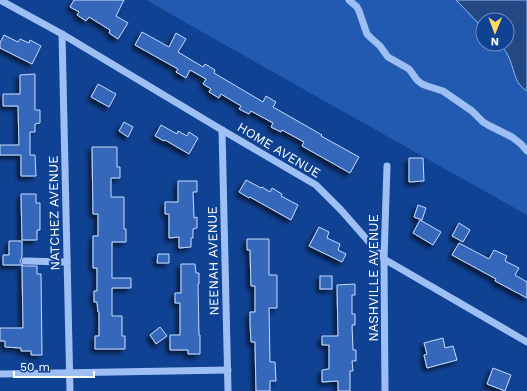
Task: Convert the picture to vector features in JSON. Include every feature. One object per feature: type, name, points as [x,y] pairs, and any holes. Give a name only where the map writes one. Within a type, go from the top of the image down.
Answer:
[{"type":"street","name":"HOME AVENUE","points":[[0,0],[62,34],[316,185],[341,210],[384,259],[527,342]]},
{"type":"street","points":[[349,0],[357,7],[367,34],[380,46],[388,57],[409,69],[422,84],[443,91],[472,111],[483,122],[512,137],[527,151]]},
{"type":"street","name":"NATCHEZ AVENUE","points":[[62,34],[70,391]]},
{"type":"street","name":"NEENAH AVENUE","points":[[222,130],[228,391]]},
{"type":"street","name":"NASHVILLE AVENUE","points":[[385,391],[384,259],[387,166]]},
{"type":"street","points":[[24,261],[67,262]]},
{"type":"street","points":[[0,374],[228,370]]},
{"type":"shaded area","points":[[147,0],[527,0],[527,215],[181,20]]},
{"type":"shaded area","points":[[456,0],[527,0],[527,91],[518,82],[506,52],[515,52],[515,12],[475,12],[475,20]]},
{"type":"building","points":[[74,0],[124,0],[116,16],[128,23],[118,39],[109,33],[110,30],[89,17],[86,21],[77,15],[79,12],[70,7]]},
{"type":"building","points":[[142,32],[169,47],[176,33],[186,39],[178,52],[203,67],[205,64],[215,70],[214,73],[263,102],[266,96],[276,102],[273,107],[359,157],[350,173],[302,146],[304,142],[282,130],[281,132],[271,127],[273,123],[251,111],[249,114],[239,109],[241,106],[221,94],[219,98],[209,92],[211,89],[203,84],[206,79],[190,70],[186,78],[176,72],[178,69],[135,45]]},
{"type":"building","points":[[4,35],[18,42],[20,39],[29,43],[30,40],[41,46],[32,64],[0,48],[0,43]]},
{"type":"building","points":[[35,74],[35,110],[40,110],[40,123],[35,124],[35,132],[30,132],[30,155],[35,155],[36,176],[21,176],[21,155],[0,155],[0,145],[19,145],[18,106],[3,106],[3,94],[20,94],[20,75]]},
{"type":"building","points":[[98,84],[116,94],[109,107],[91,97]]},
{"type":"building","points":[[124,122],[133,127],[128,137],[119,131]]},
{"type":"building","points":[[161,125],[177,134],[178,131],[187,136],[189,132],[198,138],[189,154],[155,136]]},
{"type":"building","points":[[92,147],[117,147],[117,167],[120,167],[120,178],[111,178],[111,197],[124,197],[124,229],[126,229],[126,242],[112,242],[112,278],[131,278],[131,288],[112,288],[112,316],[122,316],[122,336],[125,336],[125,349],[95,349],[95,336],[99,336],[99,312],[97,302],[94,302],[94,291],[97,291],[97,268],[93,268],[93,236],[98,236],[98,214],[93,214]]},
{"type":"building","points":[[409,158],[423,158],[424,181],[409,182]]},
{"type":"building","points":[[246,180],[270,192],[272,188],[282,194],[281,196],[298,205],[291,220],[239,192]]},
{"type":"building","points":[[178,181],[197,181],[197,192],[193,192],[194,218],[197,217],[197,228],[193,229],[191,247],[179,248],[179,237],[169,238],[169,214],[165,214],[165,202],[178,202]]},
{"type":"building","points":[[21,194],[36,194],[36,203],[40,203],[40,230],[37,230],[37,240],[22,240]]},
{"type":"building","points":[[418,205],[426,208],[422,220],[414,217]]},
{"type":"building","points":[[420,220],[441,232],[433,245],[413,233]]},
{"type":"building","points":[[459,223],[470,230],[463,242],[452,236]]},
{"type":"building","points":[[319,227],[329,232],[327,238],[340,244],[338,250],[346,254],[342,262],[309,246]]},
{"type":"building","points":[[247,239],[269,239],[269,275],[277,275],[277,308],[269,308],[270,362],[275,362],[276,381],[270,381],[270,391],[256,391],[255,342],[251,342],[250,323],[250,312],[255,312],[255,286],[251,286],[250,250],[247,250]]},
{"type":"building","points":[[9,241],[22,241],[22,257],[20,261],[22,265],[3,265],[3,255],[9,255]]},
{"type":"building","points":[[459,243],[489,259],[494,250],[507,256],[505,261],[519,268],[515,275],[527,282],[527,298],[452,255]]},
{"type":"building","points":[[158,254],[169,254],[169,263],[157,263]]},
{"type":"building","points":[[181,264],[195,264],[196,273],[199,273],[200,354],[188,354],[188,350],[170,350],[170,335],[180,335],[180,303],[175,303],[175,293],[181,293]]},
{"type":"building","points":[[22,265],[37,266],[37,274],[41,274],[42,355],[31,355],[31,351],[21,351],[21,348],[5,347],[5,341],[0,341],[0,328],[23,328]]},
{"type":"building","points":[[320,276],[332,276],[332,289],[320,289]]},
{"type":"building","points":[[355,284],[355,295],[352,295],[352,314],[355,314],[355,325],[352,325],[353,350],[356,350],[356,361],[352,361],[353,371],[350,371],[350,391],[338,391],[338,381],[322,382],[322,370],[329,369],[329,345],[322,345],[322,336],[338,336],[337,285]]},
{"type":"building","points":[[160,327],[167,336],[156,344],[150,335]]},
{"type":"building","points":[[443,338],[445,348],[453,346],[457,360],[427,368],[424,355],[427,354],[424,343]]},
{"type":"building","points":[[493,368],[511,375],[505,391],[487,384]]}]
